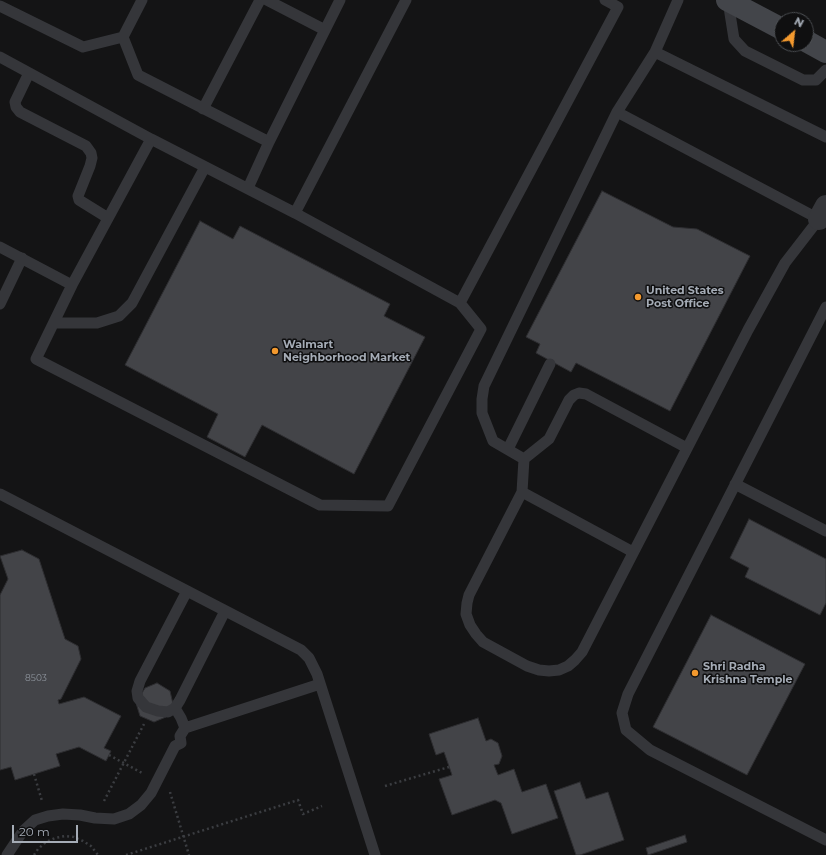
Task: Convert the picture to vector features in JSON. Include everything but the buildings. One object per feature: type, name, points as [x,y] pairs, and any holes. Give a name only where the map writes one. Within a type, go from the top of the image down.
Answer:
[{"type":"main road","points":[[728,0],[774,25]]},
{"type":"main road","points":[[814,45],[826,52]]},
{"type":"lane","points":[[2,0],[0,6],[83,47],[123,37]]},
{"type":"lane","points":[[142,0],[123,37],[138,75],[269,142]]},
{"type":"lane","points":[[203,109],[260,0]]},
{"type":"lane","points":[[267,0],[325,30]]},
{"type":"lane","points":[[248,188],[269,142],[340,0]]},
{"type":"lane","points":[[295,213],[406,0]]},
{"type":"lane","points":[[460,303],[618,7],[605,0]]},
{"type":"lane","points":[[524,459],[493,440],[482,413],[484,386],[617,112],[655,52],[678,0]]},
{"type":"lane","points":[[728,0],[734,39],[745,51],[803,80],[816,80],[826,70]]},
{"type":"lane","points":[[655,52],[826,137]]},
{"type":"lane","points":[[0,57],[29,73],[151,138],[205,167],[295,213],[460,303],[481,329],[388,506],[320,505],[36,359],[72,285],[151,138]]},
{"type":"lane","points":[[29,73],[15,102],[16,107],[20,112],[86,146],[91,153],[92,158],[78,196],[80,200],[108,218]]},
{"type":"lane","points":[[617,112],[822,212],[785,263],[748,330],[582,652],[568,666],[559,670],[539,670],[520,662],[483,642],[470,625],[466,614],[469,595],[522,492],[524,459],[550,439],[569,400],[574,395],[579,393],[586,394],[687,448]]},
{"type":"lane","points":[[54,323],[97,323],[119,316],[132,303],[205,167]]},
{"type":"lane","points":[[0,247],[72,285]]},
{"type":"lane","points":[[0,304],[22,258]]},
{"type":"lane","points":[[826,307],[628,694],[622,713],[626,730],[650,750],[826,840]]},
{"type":"lane","points":[[508,449],[550,364]]},
{"type":"lane","points":[[735,484],[826,531]]},
{"type":"lane","points":[[522,492],[634,552]]},
{"type":"lane","points":[[0,494],[301,650],[309,658],[317,674],[375,855]]},
{"type":"lane","points":[[187,591],[140,681],[137,691],[138,698],[146,707],[158,711],[168,712],[175,708],[226,611]]},
{"type":"lane","points":[[7,855],[23,831],[35,820],[63,814],[114,819],[129,814],[141,805],[151,793],[175,746],[181,743],[180,736],[185,728],[320,684]]},
{"type":"lane","points":[[175,708],[185,728]]},
{"type":"path","points":[[102,805],[147,719]]},
{"type":"path","points":[[109,755],[144,774]]},
{"type":"path","points":[[385,786],[449,767]]},
{"type":"path","points":[[34,774],[44,805]]},
{"type":"path","points":[[169,788],[189,855]]},
{"type":"path","points":[[126,855],[298,800],[303,814],[322,806]]},
{"type":"path","points":[[34,855],[38,848],[46,842],[65,836],[83,840],[91,846],[98,855]]},
{"type":"place","name":"United States Post Office","points":[[638,297]]},
{"type":"place","name":"Walmart Neighborhood Market","points":[[275,351]]},
{"type":"place","name":"Shri Radha Krishna Temple","points":[[695,673]]}]
